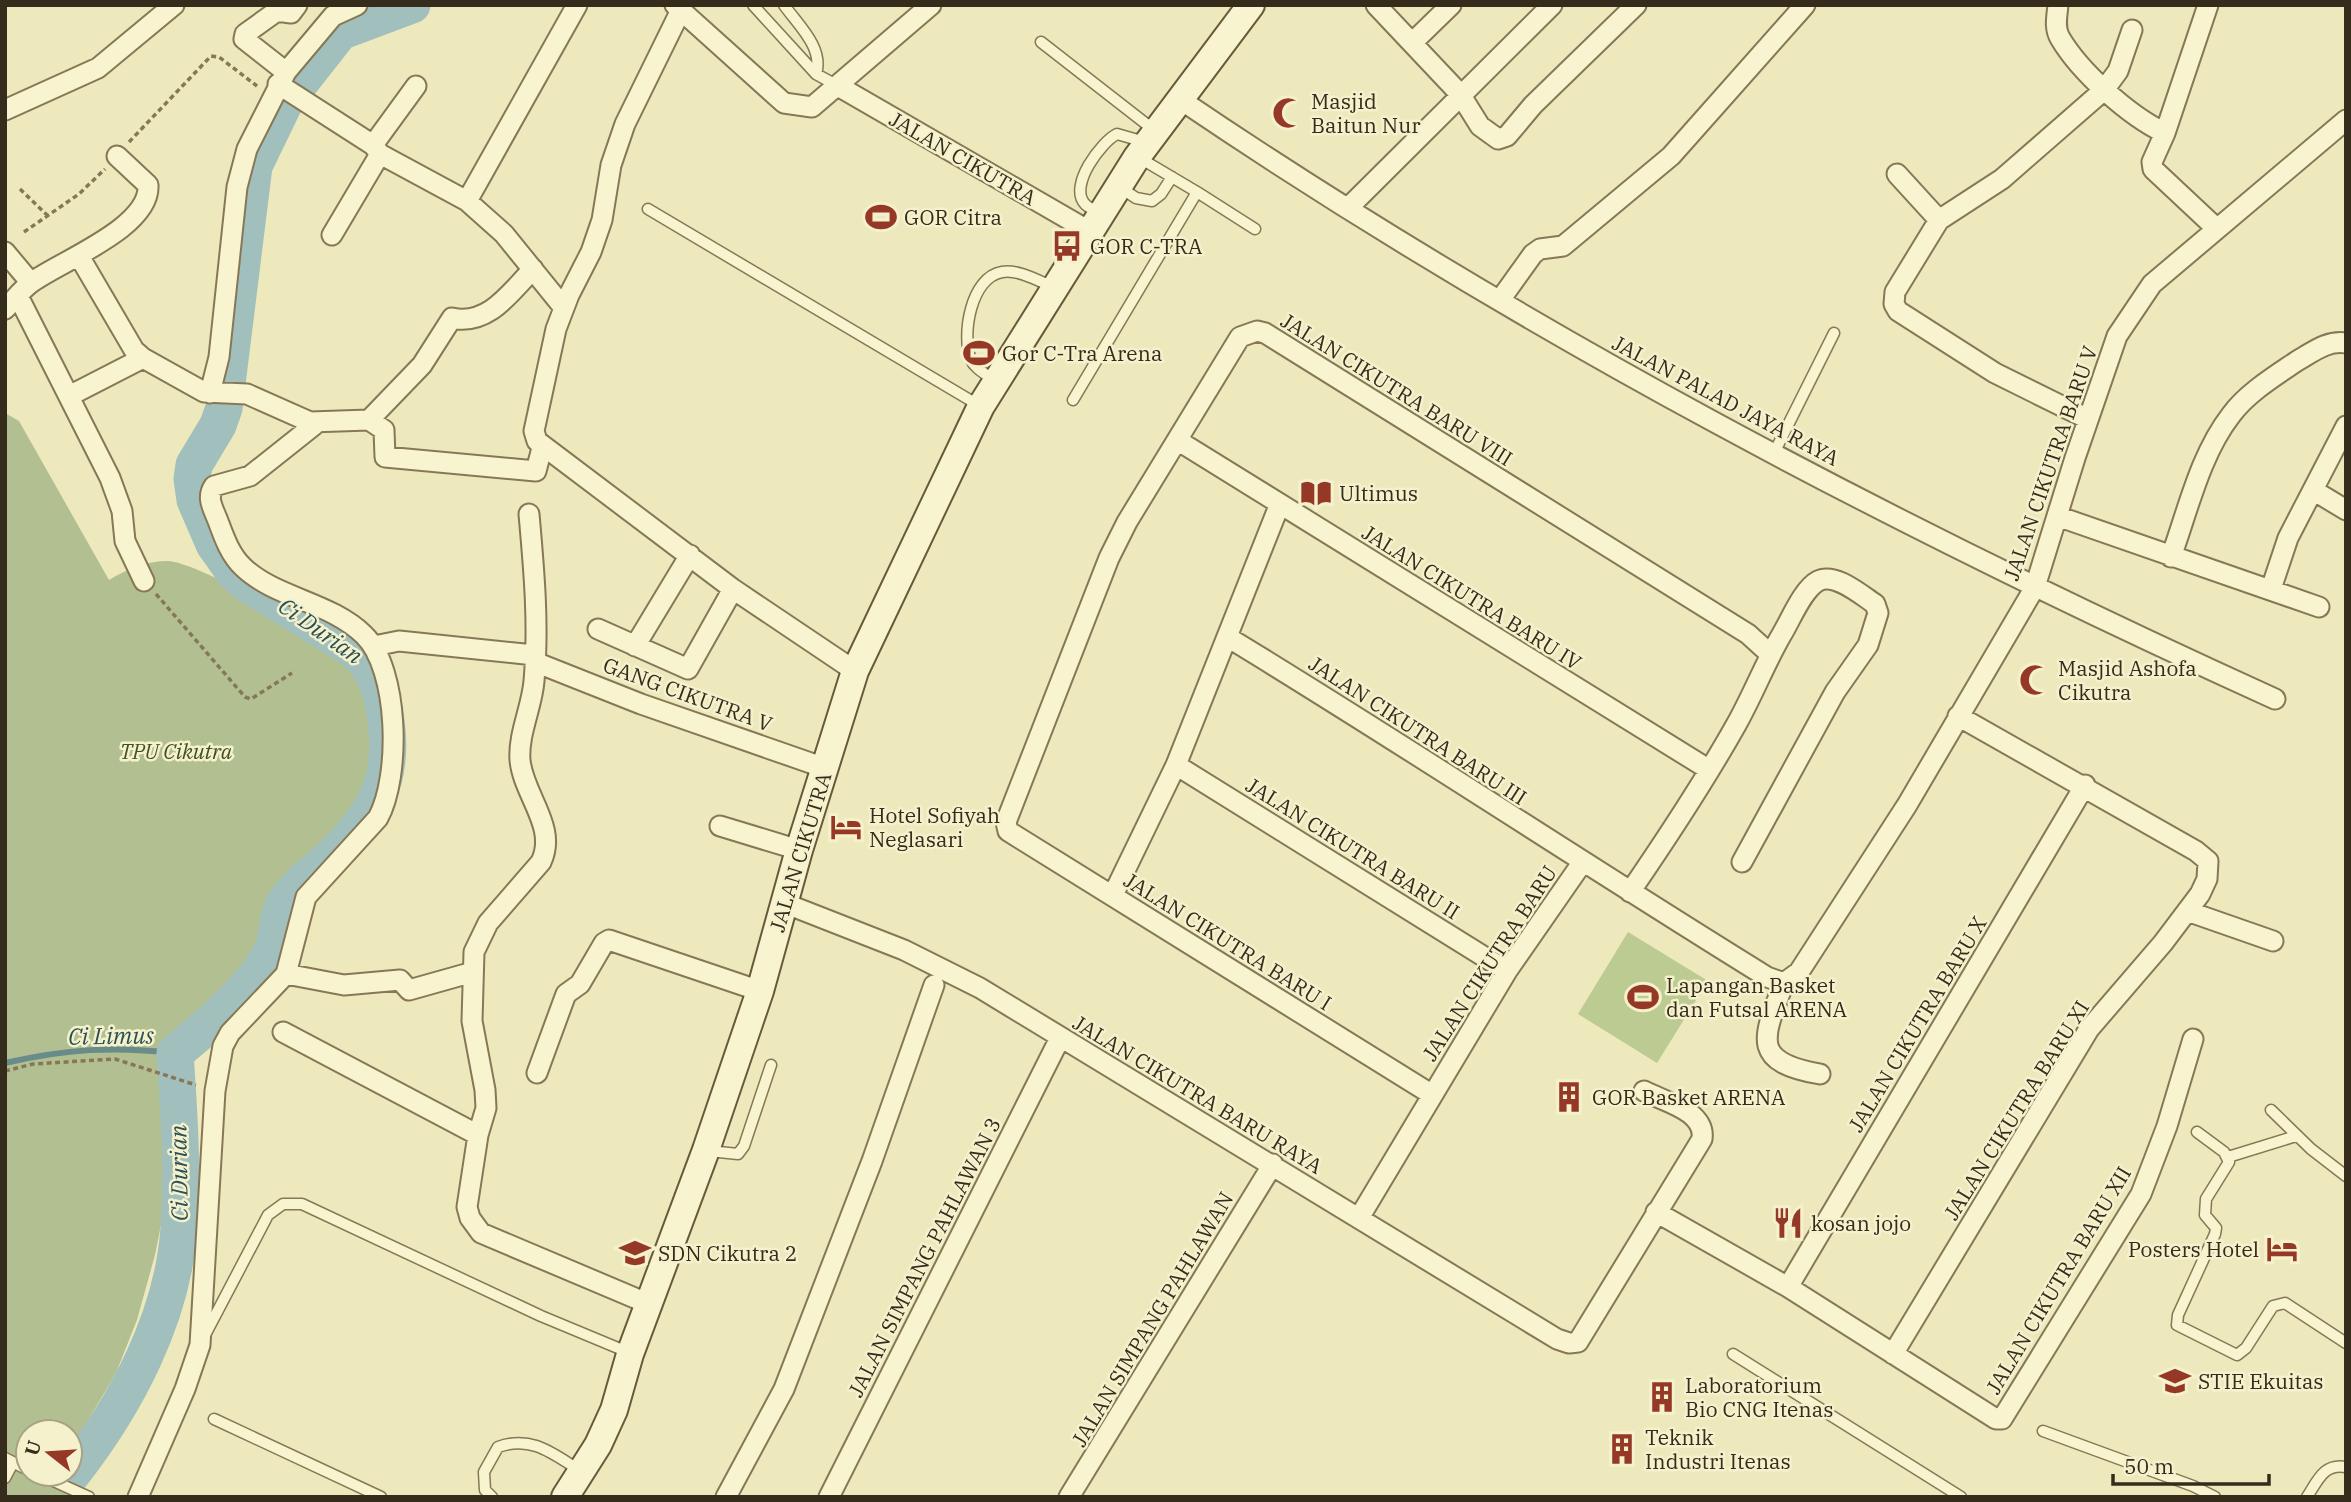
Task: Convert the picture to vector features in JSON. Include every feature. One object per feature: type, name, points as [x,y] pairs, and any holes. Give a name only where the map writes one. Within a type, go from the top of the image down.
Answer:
[{"type":"main road","name":"JALAN CIKUTRA","points":[[565,1497],[614,1410],[631,1354],[706,1150],[760,991],[799,849],[855,671],[981,406],[1094,222],[1243,8]]},
{"type":"street","points":[[5,110],[98,68],[174,5]]},
{"type":"street","points":[[297,5],[291,13],[277,11],[245,34],[244,39],[280,86],[377,150],[467,201],[504,234],[564,308]]},
{"type":"street","points":[[218,392],[219,358],[237,187],[247,149],[280,86],[333,16],[358,5]]},
{"type":"street","points":[[467,201],[577,5]]},
{"type":"street","points":[[855,671],[733,589],[542,448],[534,431],[556,329],[592,252],[602,220],[611,165],[625,124],[678,9],[784,103],[812,107],[931,5]]},
{"type":"street","points":[[1413,42],[1451,5]]},
{"type":"street","points":[[1349,207],[1552,5]]},
{"type":"street","points":[[1383,8],[1460,94],[1480,126],[1499,139],[1507,136],[1533,105],[1636,5]]},
{"type":"street","points":[[1500,300],[1533,254],[1540,249],[1563,246],[1671,156],[1805,5]]},
{"type":"street","points":[[2058,5],[2056,25],[2059,37],[2104,90],[2165,134]]},
{"type":"street","points":[[2208,5],[2165,134],[2152,162],[2153,169],[2216,228]]},
{"type":"street","points":[[2088,419],[1995,373],[1899,311],[1894,304],[1895,292],[1939,220],[2002,179],[2104,90],[2118,71],[2132,30]]},
{"type":"street","points":[[332,235],[377,150],[416,86]]},
{"type":"street","name":"JALAN CIKUTRA","points":[[838,86],[1094,222]]},
{"type":"street","name":"JALAN PALAD JAYA RAYA","points":[[1178,98],[1500,300],[1774,453],[2035,587],[2275,699]]},
{"type":"street","name":"JALAN CIKUTRA BARU V","points":[[1784,983],[1799,972],[1907,805],[2035,587],[2088,419],[2118,336],[2136,304],[2152,284],[2346,120]]},
{"type":"street","points":[[18,296],[139,213],[149,195],[148,185],[117,156]]},
{"type":"street","points":[[1897,174],[1939,220]]},
{"type":"street","points":[[5,252],[18,296],[110,478],[122,511],[125,541],[144,581]]},
{"type":"street","points":[[79,256],[134,350],[143,358],[218,392],[247,394],[310,422],[369,420],[384,430],[385,457],[536,471],[542,448]]},
{"type":"street","points":[[369,420],[422,365],[452,318],[467,322],[491,312],[533,269]]},
{"type":"street","name":"JALAN CIKUTRA BARU VIII","points":[[1006,822],[1109,558],[1240,337],[1257,331],[1265,333],[1748,634],[1770,654]]},
{"type":"street","points":[[2171,557],[2211,445],[2232,413],[2273,377],[2304,357],[2326,344],[2346,343]]},
{"type":"street","points":[[69,396],[143,358]]},
{"type":"street","points":[[138,1497],[185,1389],[200,1345],[219,1061],[229,1034],[286,974],[306,897],[345,851],[369,832],[384,807],[395,742],[387,690],[374,646],[343,620],[244,568],[226,542],[210,500],[214,486],[250,475],[317,422]]},
{"type":"street","points":[[2271,589],[2288,538],[2346,426]]},
{"type":"street","name":"JALAN CIKUTRA BARU IV","points":[[1177,440],[1279,506],[1708,769]]},
{"type":"street","points":[[2313,490],[2346,510]]},
{"type":"street","points":[[1112,895],[1176,765],[1279,506]]},
{"type":"street","points":[[529,514],[537,606],[534,682],[520,763],[524,780],[543,823],[546,852],[478,938],[473,972],[472,1021],[486,1108],[478,1135],[467,1208],[473,1224],[481,1233],[649,1304]]},
{"type":"street","points":[[2057,516],[2319,607]]},
{"type":"street","points":[[635,646],[690,555]]},
{"type":"street","points":[[1630,892],[1758,685],[1770,654],[1816,582],[1827,578],[1839,582],[1875,604],[1878,614],[1868,645],[1835,692],[1742,862]]},
{"type":"street","points":[[598,629],[688,669],[733,589]]},
{"type":"street","name":"JALAN CIKUTRA BARU III","points":[[1228,638],[1388,735],[1582,863]]},
{"type":"street","name":"GANG CIKUTRA V","points":[[374,646],[400,641],[534,658],[640,704],[825,768]]},
{"type":"street","name":"JALAN CIKUTRA BARU XI","points":[[1894,1354],[2089,1030],[2187,911],[2207,878],[2208,861],[2196,850],[2085,785],[1958,716]]},
{"type":"street","name":"JALAN CIKUTRA BARU II","points":[[1176,765],[1507,971]]},
{"type":"street","name":"JALAN CIKUTRA BARU X","points":[[1787,1287],[2085,785]]},
{"type":"street","name":"JALAN CIKUTRA BARU I","points":[[1006,822],[1008,831],[1014,838],[1112,895],[1431,1094]]},
{"type":"street","points":[[720,826],[799,849]]},
{"type":"street","name":"JALAN CIKUTRA BARU","points":[[1359,1218],[1507,971],[1582,863],[1768,977],[1784,983]]},
{"type":"street","name":"JALAN CIKUTRA BARU RAYA","points":[[784,903],[944,969],[1273,1164],[1557,1339],[1569,1343],[1578,1342],[1656,1212]]},
{"type":"street","points":[[2187,911],[2273,941]]},
{"type":"street","points":[[537,1073],[566,994],[580,984],[604,943],[609,940],[760,991]]},
{"type":"street","points":[[286,974],[344,985],[400,980],[409,990],[473,972]]},
{"type":"street","points":[[1784,983],[1767,1025],[1768,1048],[1774,1060],[1791,1069],[1820,1074]]},
{"type":"street","points":[[726,1497],[784,1390],[872,1161],[933,985]]},
{"type":"street","points":[[283,1032],[478,1135]]},
{"type":"street","name":"JALAN SIMPANG PAHLAWAN 3","points":[[829,1497],[1060,1038]]},
{"type":"street","name":"JALAN CIKUTRA BARU XII","points":[[1894,1354],[1996,1419],[2002,1419],[2141,1194],[2167,1126],[2193,1039]]},
{"type":"street","points":[[1644,1091],[1698,1118],[1703,1129],[1702,1139],[1656,1212],[1787,1287],[1894,1354]]},
{"type":"street","name":"JALAN SIMPANG PAHLAWAN","points":[[1069,1497],[1273,1164]]},
{"type":"lane","points":[[753,5],[816,74],[838,86]]},
{"type":"lane","points":[[784,5],[818,51],[820,62],[816,74]]},
{"type":"lane","points":[[1041,42],[1146,144],[1172,177],[1255,229]]},
{"type":"lane","points":[[1094,222],[1080,194],[1081,180],[1104,140],[1116,134],[1146,144]]},
{"type":"lane","points":[[1119,186],[1136,198],[1152,201],[1161,194],[1172,177]]},
{"type":"lane","points":[[1073,400],[1197,192]]},
{"type":"lane","points":[[649,209],[981,406]]},
{"type":"lane","points":[[996,382],[972,363],[966,340],[967,317],[978,294],[994,274],[1006,271],[1053,288]]},
{"type":"lane","points":[[1774,453],[1834,333]]},
{"type":"lane","points":[[706,1150],[738,1154],[771,1065]]},
{"type":"lane","points":[[2271,1110],[2296,1136],[2346,1176]]},
{"type":"lane","points":[[2197,1132],[2228,1157]]},
{"type":"lane","points":[[2228,1157],[2296,1136]]},
{"type":"lane","points":[[2228,1157],[2227,1169],[2206,1199],[2204,1208],[2205,1215],[2216,1228],[2215,1234],[2178,1315],[2177,1325],[2237,1354],[2246,1348],[2273,1306],[2286,1303],[2346,1343]]},
{"type":"lane","points":[[200,1345],[268,1215],[283,1204],[302,1203],[541,1316],[631,1354]]},
{"type":"lane","points":[[1733,1354],[1961,1497]]},
{"type":"lane","points":[[214,1419],[381,1497]]},
{"type":"lane","points":[[2043,1431],[2193,1486],[2215,1497]]},
{"type":"lane","points":[[492,1497],[485,1490],[484,1472],[498,1447],[516,1440],[540,1447],[581,1471]]},
{"type":"lane","points":[[5,1478],[9,1461]]},
{"type":"lane","points":[[2307,1497],[2326,1469],[2334,1465],[2346,1468]]},
{"type":"lane","points":[[69,1488],[89,1497]]},
{"type":"path","points":[[24,232],[79,194],[211,56],[219,57],[280,86]]},
{"type":"path","points":[[20,189],[48,216]]},
{"type":"path","points":[[144,581],[246,697],[251,699],[292,673]]},
{"type":"path","points":[[5,1071],[33,1064],[115,1059],[203,1088]]},
{"type":"green space","name":"TPU Cikutra","points":[[5,413],[19,421],[109,580],[137,566],[168,561],[210,575],[272,607],[332,644],[366,672],[380,708],[382,730],[375,774],[366,796],[353,815],[270,897],[263,910],[260,940],[248,960],[165,1041],[166,1200],[155,1255],[137,1320],[116,1373],[84,1427],[84,1418],[14,1418],[14,1488],[66,1488],[80,1497],[5,1497]]},
{"type":"green space","name":"Lapangan Basket dan Futsal ARENA","points":[[1628,932],[1708,981],[1657,1063],[1578,1014]]},
{"type":"waterway","name":"Ci Durian","points":[[84,1458],[111,1419],[144,1358],[157,1327],[175,1261],[181,1184],[175,1053],[216,1018],[243,991],[266,962],[273,948],[285,902],[343,846],[367,815],[383,782],[387,764],[386,721],[383,700],[369,666],[355,650],[246,583],[233,571],[214,544],[195,500],[192,479],[194,465],[218,425],[224,408],[254,166],[285,102],[340,32],[412,5]]},
{"type":"waterway","name":"Ci Limus","points":[[5,1063],[90,1050],[175,1053]]},
{"type":"place","name":"Masjid Baitun Nur","points":[[1288,113]]},
{"type":"place","name":"GOR Citra","points":[[881,217]]},
{"type":"place","name":"GOR C-TRA","points":[[1067,246]]},
{"type":"place","name":"Gor C-Tra Arena","points":[[979,353]]},
{"type":"place","name":"Ultimus","points":[[1316,493]]},
{"type":"place","name":"Masjid Ashofa Cikutra","points":[[2035,680]]},
{"type":"place","name":"Hotel Sofiyah Neglasari","points":[[846,827]]},
{"type":"place","name":"Lapangan Basket dan Futsal ARENA","points":[[1643,997]]},
{"type":"place","name":"GOR Basket ARENA","points":[[1569,1097]]},
{"type":"place","name":"kosan jojo","points":[[1788,1223]]},
{"type":"place","name":"Posters Hotel","points":[[2282,1249]]},
{"type":"place","name":"SDN Cikutra 2","points":[[635,1253]]},
{"type":"place","name":"STIE Ekuitas","points":[[2175,1381]]},
{"type":"place","name":"Laboratorium Bio CNG Itenas","points":[[1662,1397]]},
{"type":"place","name":"Teknik Industri Itenas","points":[[1622,1449]]}]
